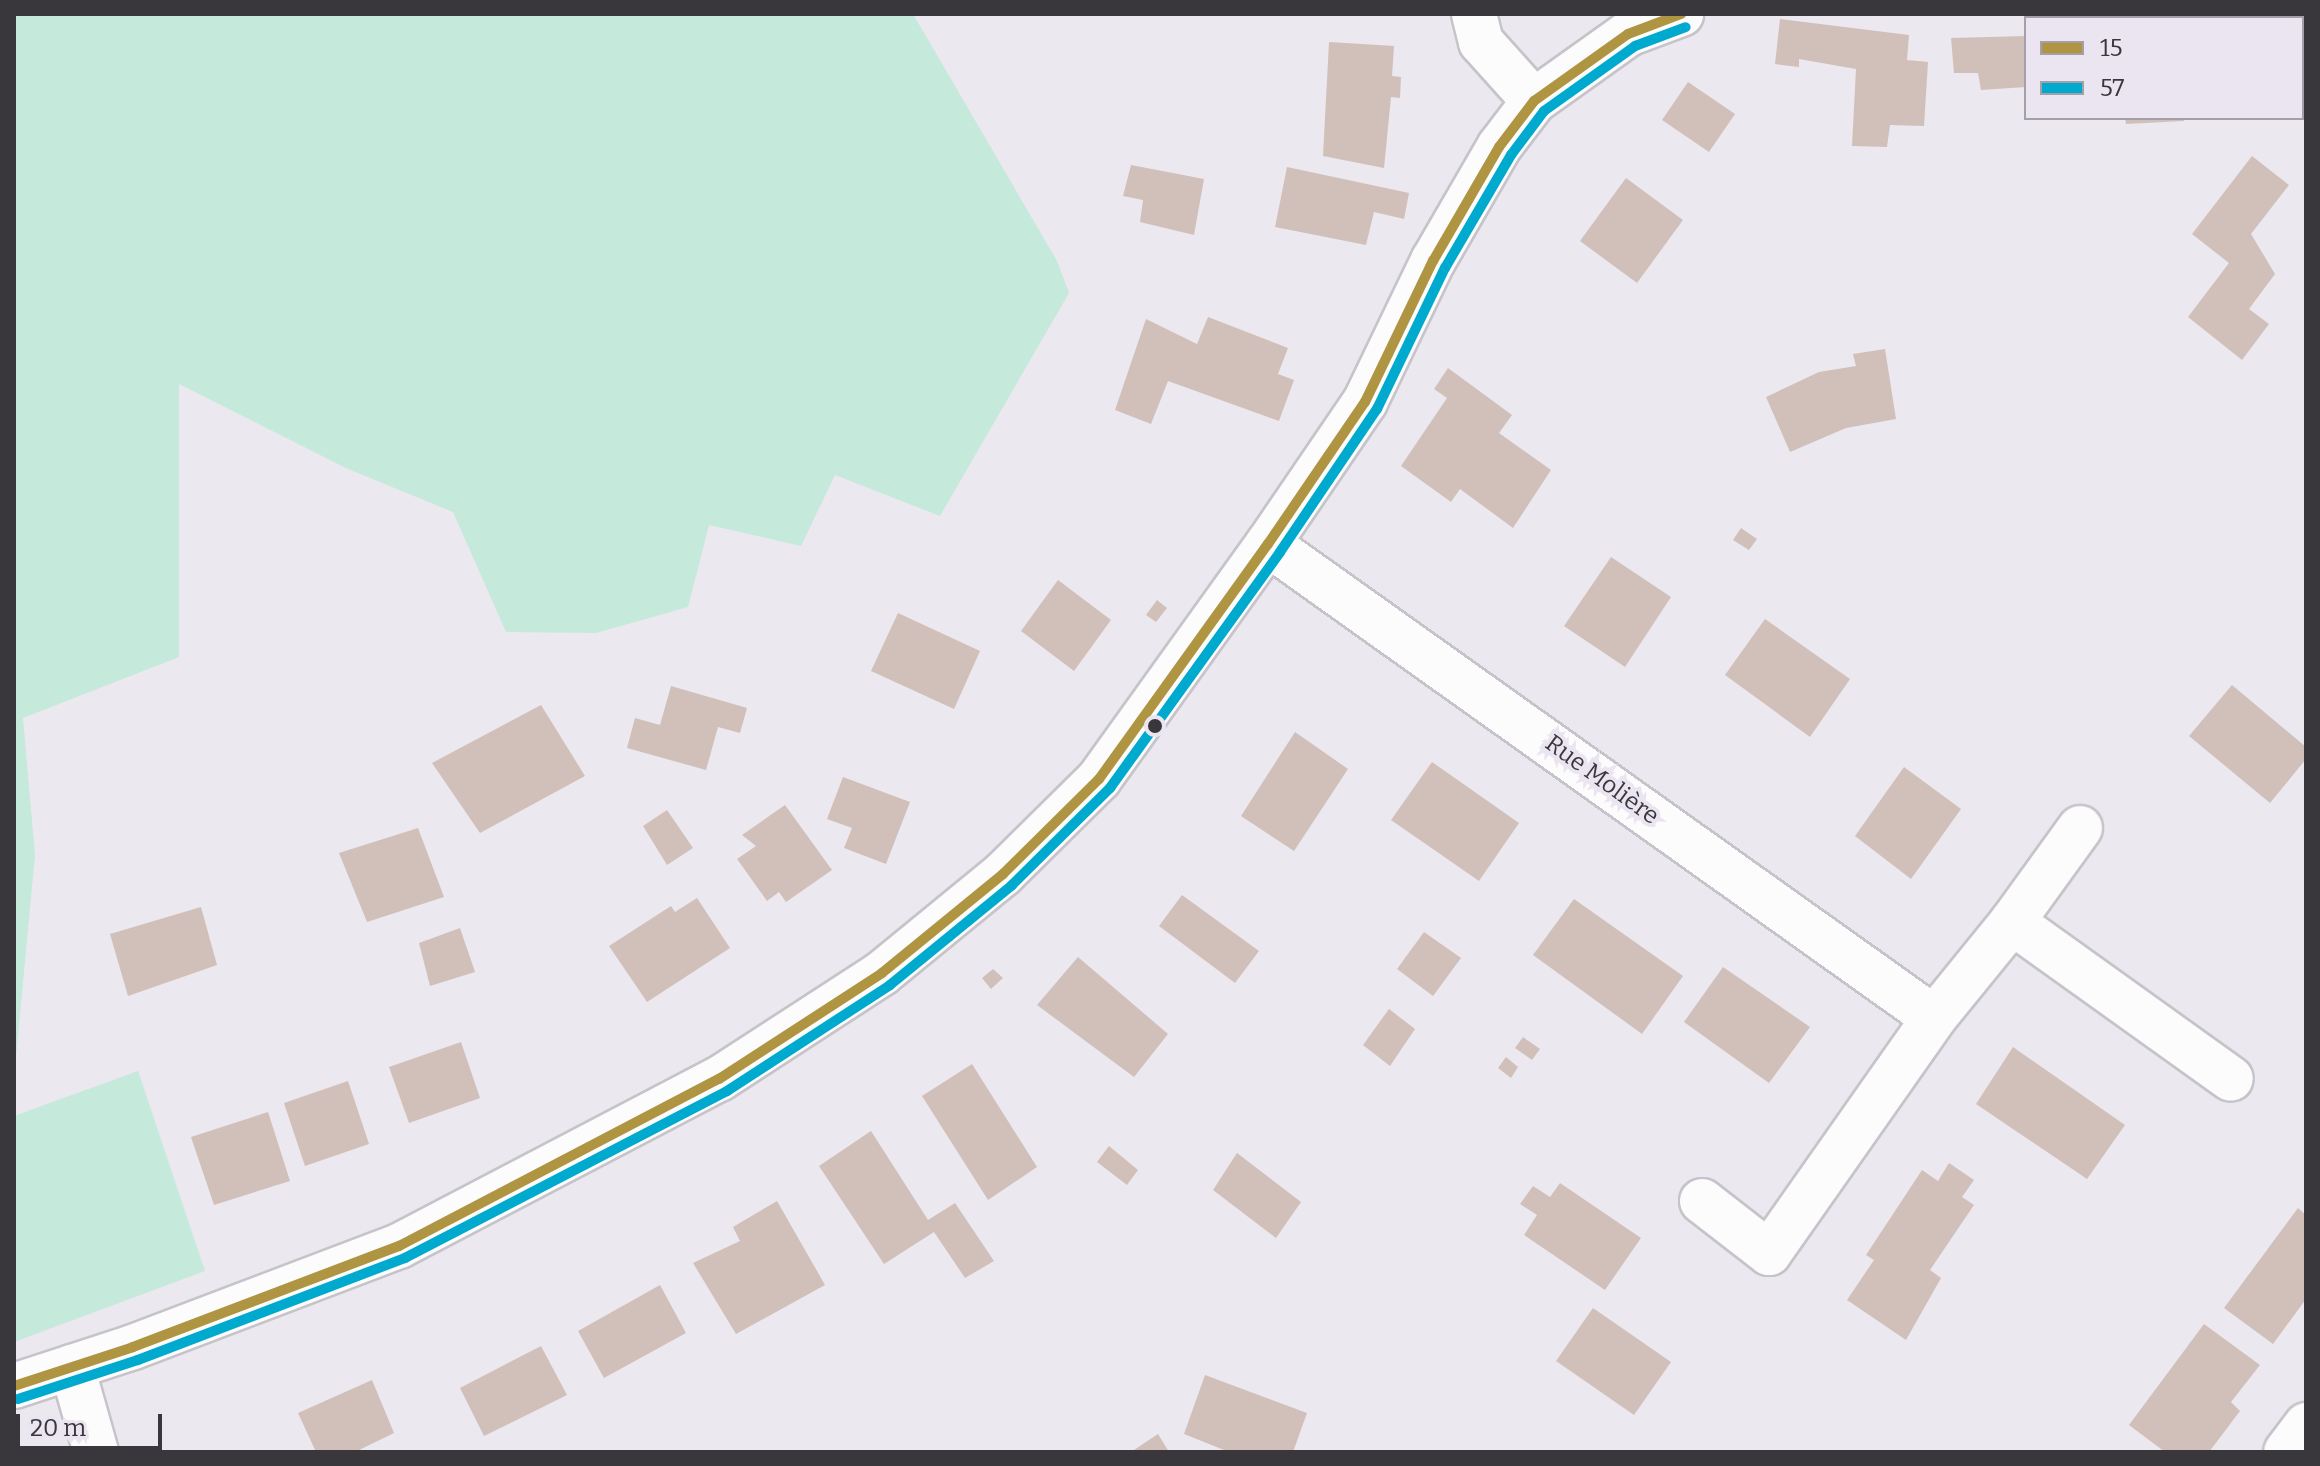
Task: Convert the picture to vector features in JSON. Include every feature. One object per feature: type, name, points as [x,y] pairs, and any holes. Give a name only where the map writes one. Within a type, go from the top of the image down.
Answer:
[{"type":"street","points":[[1474,14],[1481,42],[1534,101]]},
{"type":"street","points":[[14,1386],[399,1246],[719,1079],[882,973],[1027,853],[1099,779],[1268,544],[1365,402],[1433,261],[1499,147],[1534,101],[1628,34],[1681,14]]},
{"type":"street","name":"Rue Molière","points":[[1268,544],[1934,1018]]},
{"type":"street","points":[[1702,1201],[1769,1253],[1934,1018],[2012,922],[2080,828]]},
{"type":"street","points":[[2012,922],[2231,1079]]},
{"type":"street","points":[[72,1367],[96,1452]]},
{"type":"street","points":[[2286,1452],[2306,1425]]},
{"type":"green space","points":[[14,14],[913,14],[1057,261],[1069,293],[940,516],[835,475],[801,546],[709,525],[688,607],[596,633],[506,632],[453,512],[346,468],[179,384],[179,657],[23,718],[35,855],[14,1078]]},
{"type":"green space","points":[[138,1071],[205,1271],[14,1342],[14,1116]]},
{"type":"building","points":[[1780,19],[1909,35],[1907,60],[1928,62],[1924,126],[1890,125],[1887,147],[1852,146],[1856,69],[1799,59],[1799,67],[1775,64]]},
{"type":"building","points":[[2024,36],[2024,87],[1981,90],[1978,73],[1954,73],[1951,38]]},
{"type":"building","points":[[1329,42],[1394,46],[1392,76],[1401,77],[1400,98],[1391,97],[1384,168],[1323,156]]},
{"type":"building","points":[[2306,65],[2306,97],[2304,93]]},
{"type":"building","points":[[1688,82],[1735,114],[1709,152],[1662,120]]},
{"type":"building","points":[[2125,120],[2184,120],[2184,121],[2126,124]]},
{"type":"building","points":[[2252,156],[2289,185],[2251,234],[2275,274],[2249,309],[2269,324],[2242,360],[2188,317],[2229,263],[2192,234]]},
{"type":"building","points":[[1131,165],[1204,179],[1194,235],[1140,222],[1143,200],[1123,196]]},
{"type":"building","points":[[1287,167],[1409,193],[1404,219],[1374,212],[1366,245],[1275,227]]},
{"type":"building","points":[[1626,178],[1683,220],[1637,283],[1580,241]]},
{"type":"building","points":[[1208,317],[1288,348],[1278,374],[1294,380],[1279,421],[1168,381],[1151,424],[1115,410],[1146,319],[1197,344]]},
{"type":"building","points":[[1885,349],[1896,419],[1846,428],[1790,452],[1766,397],[1819,372],[1856,366],[1853,354]]},
{"type":"building","points":[[1448,368],[1512,415],[1499,433],[1551,470],[1513,528],[1460,489],[1451,502],[1401,466],[1447,398],[1434,389]]},
{"type":"building","points":[[1741,528],[1757,539],[1749,550],[1733,540]]},
{"type":"building","points":[[1611,557],[1671,597],[1625,667],[1564,626]]},
{"type":"building","points":[[1058,580],[1111,620],[1074,671],[1021,631]]},
{"type":"building","points":[[1157,600],[1167,608],[1156,622],[1146,615]]},
{"type":"building","points":[[898,613],[980,651],[954,709],[871,671]]},
{"type":"building","points":[[1765,619],[1850,679],[1810,737],[1725,675]]},
{"type":"building","points":[[2232,685],[2306,747],[2306,759],[2270,803],[2189,736]]},
{"type":"building","points":[[671,686],[747,708],[740,733],[718,727],[706,770],[627,748],[635,718],[660,725]]},
{"type":"building","points":[[541,705],[585,776],[480,833],[432,763]]},
{"type":"building","points":[[1295,732],[1348,769],[1294,851],[1241,816]]},
{"type":"building","points":[[1432,762],[1519,823],[1479,881],[1391,820]]},
{"type":"building","points":[[1904,767],[1961,809],[1911,879],[1855,836]]},
{"type":"building","points":[[843,777],[910,802],[886,864],[844,848],[852,828],[827,819]]},
{"type":"building","points":[[785,805],[832,870],[786,902],[779,892],[767,901],[737,859],[756,846],[742,835]]},
{"type":"building","points":[[667,810],[693,848],[667,865],[643,826]]},
{"type":"building","points":[[418,828],[444,897],[367,922],[339,853]]},
{"type":"building","points":[[1182,895],[1259,951],[1235,983],[1159,926]]},
{"type":"building","points":[[697,898],[730,948],[647,1002],[609,946],[671,906],[675,912]]},
{"type":"building","points":[[1574,899],[1683,976],[1642,1034],[1533,955]]},
{"type":"building","points":[[201,907],[217,965],[128,996],[110,934]]},
{"type":"building","points":[[460,928],[475,972],[430,986],[419,943]]},
{"type":"building","points":[[1424,932],[1461,958],[1433,996],[1397,969]]},
{"type":"building","points":[[1078,957],[1168,1034],[1134,1077],[1037,1005]]},
{"type":"building","points":[[1723,967],[1810,1027],[1769,1083],[1684,1022]]},
{"type":"building","points":[[993,969],[1003,978],[991,989],[982,978]]},
{"type":"building","points":[[1389,1009],[1415,1029],[1390,1066],[1363,1045]]},
{"type":"building","points":[[1523,1037],[1540,1049],[1532,1060],[1515,1048]]},
{"type":"building","points":[[461,1042],[480,1098],[409,1123],[389,1067]]},
{"type":"building","points":[[2013,1047],[2125,1125],[2087,1179],[1976,1104]]},
{"type":"building","points":[[1506,1057],[1518,1067],[1511,1078],[1498,1068]]},
{"type":"building","points":[[972,1064],[1037,1167],[988,1200],[922,1096]]},
{"type":"building","points":[[348,1081],[369,1144],[305,1166],[284,1103]]},
{"type":"building","points":[[268,1112],[290,1181],[214,1205],[191,1137]]},
{"type":"building","points":[[871,1131],[928,1220],[955,1203],[994,1261],[965,1278],[934,1232],[884,1264],[819,1166]]},
{"type":"building","points":[[1109,1146],[1138,1170],[1127,1185],[1097,1162]]},
{"type":"building","points":[[1237,1153],[1301,1202],[1276,1238],[1213,1190]]},
{"type":"building","points":[[1949,1163],[1974,1180],[1962,1197],[1974,1205],[1930,1270],[1941,1278],[1906,1340],[1847,1300],[1874,1260],[1866,1255],[1922,1170],[1938,1181]]},
{"type":"building","points":[[1560,1183],[1641,1238],[1605,1290],[1524,1235],[1537,1215],[1520,1204],[1533,1186],[1550,1197]]},
{"type":"building","points":[[777,1201],[825,1285],[736,1334],[693,1263],[740,1241],[733,1227]]},
{"type":"building","points":[[2298,1208],[2306,1215],[2306,1299],[2273,1344],[2224,1308]]},
{"type":"building","points":[[660,1285],[686,1333],[604,1378],[578,1331]]},
{"type":"building","points":[[1593,1308],[1671,1362],[1634,1415],[1556,1361]]},
{"type":"building","points":[[2204,1324],[2260,1365],[2231,1402],[2240,1411],[2209,1452],[2165,1452],[2129,1425]]},
{"type":"building","points":[[541,1346],[567,1395],[484,1436],[460,1388]]},
{"type":"building","points":[[1205,1375],[1307,1413],[1293,1452],[1229,1452],[1184,1434]]},
{"type":"building","points":[[372,1380],[394,1433],[355,1452],[316,1452],[298,1413]]},
{"type":"building","points":[[1158,1434],[1169,1452],[1131,1452]]},
{"type":"transit line","name":"15","points":[[14,1386],[133,1347],[399,1246],[719,1079],[882,973],[1003,874],[1099,779],[1268,544],[1365,402],[1433,261],[1499,147],[1534,101],[1628,34],[1681,14]]},
{"type":"transit line","name":"57","points":[[18,1399],[138,1360],[405,1258],[727,1091],[890,985],[1012,885],[1110,788],[1280,552],[1377,409],[1445,268],[1511,155],[1544,111],[1635,46],[1686,27]]}]
